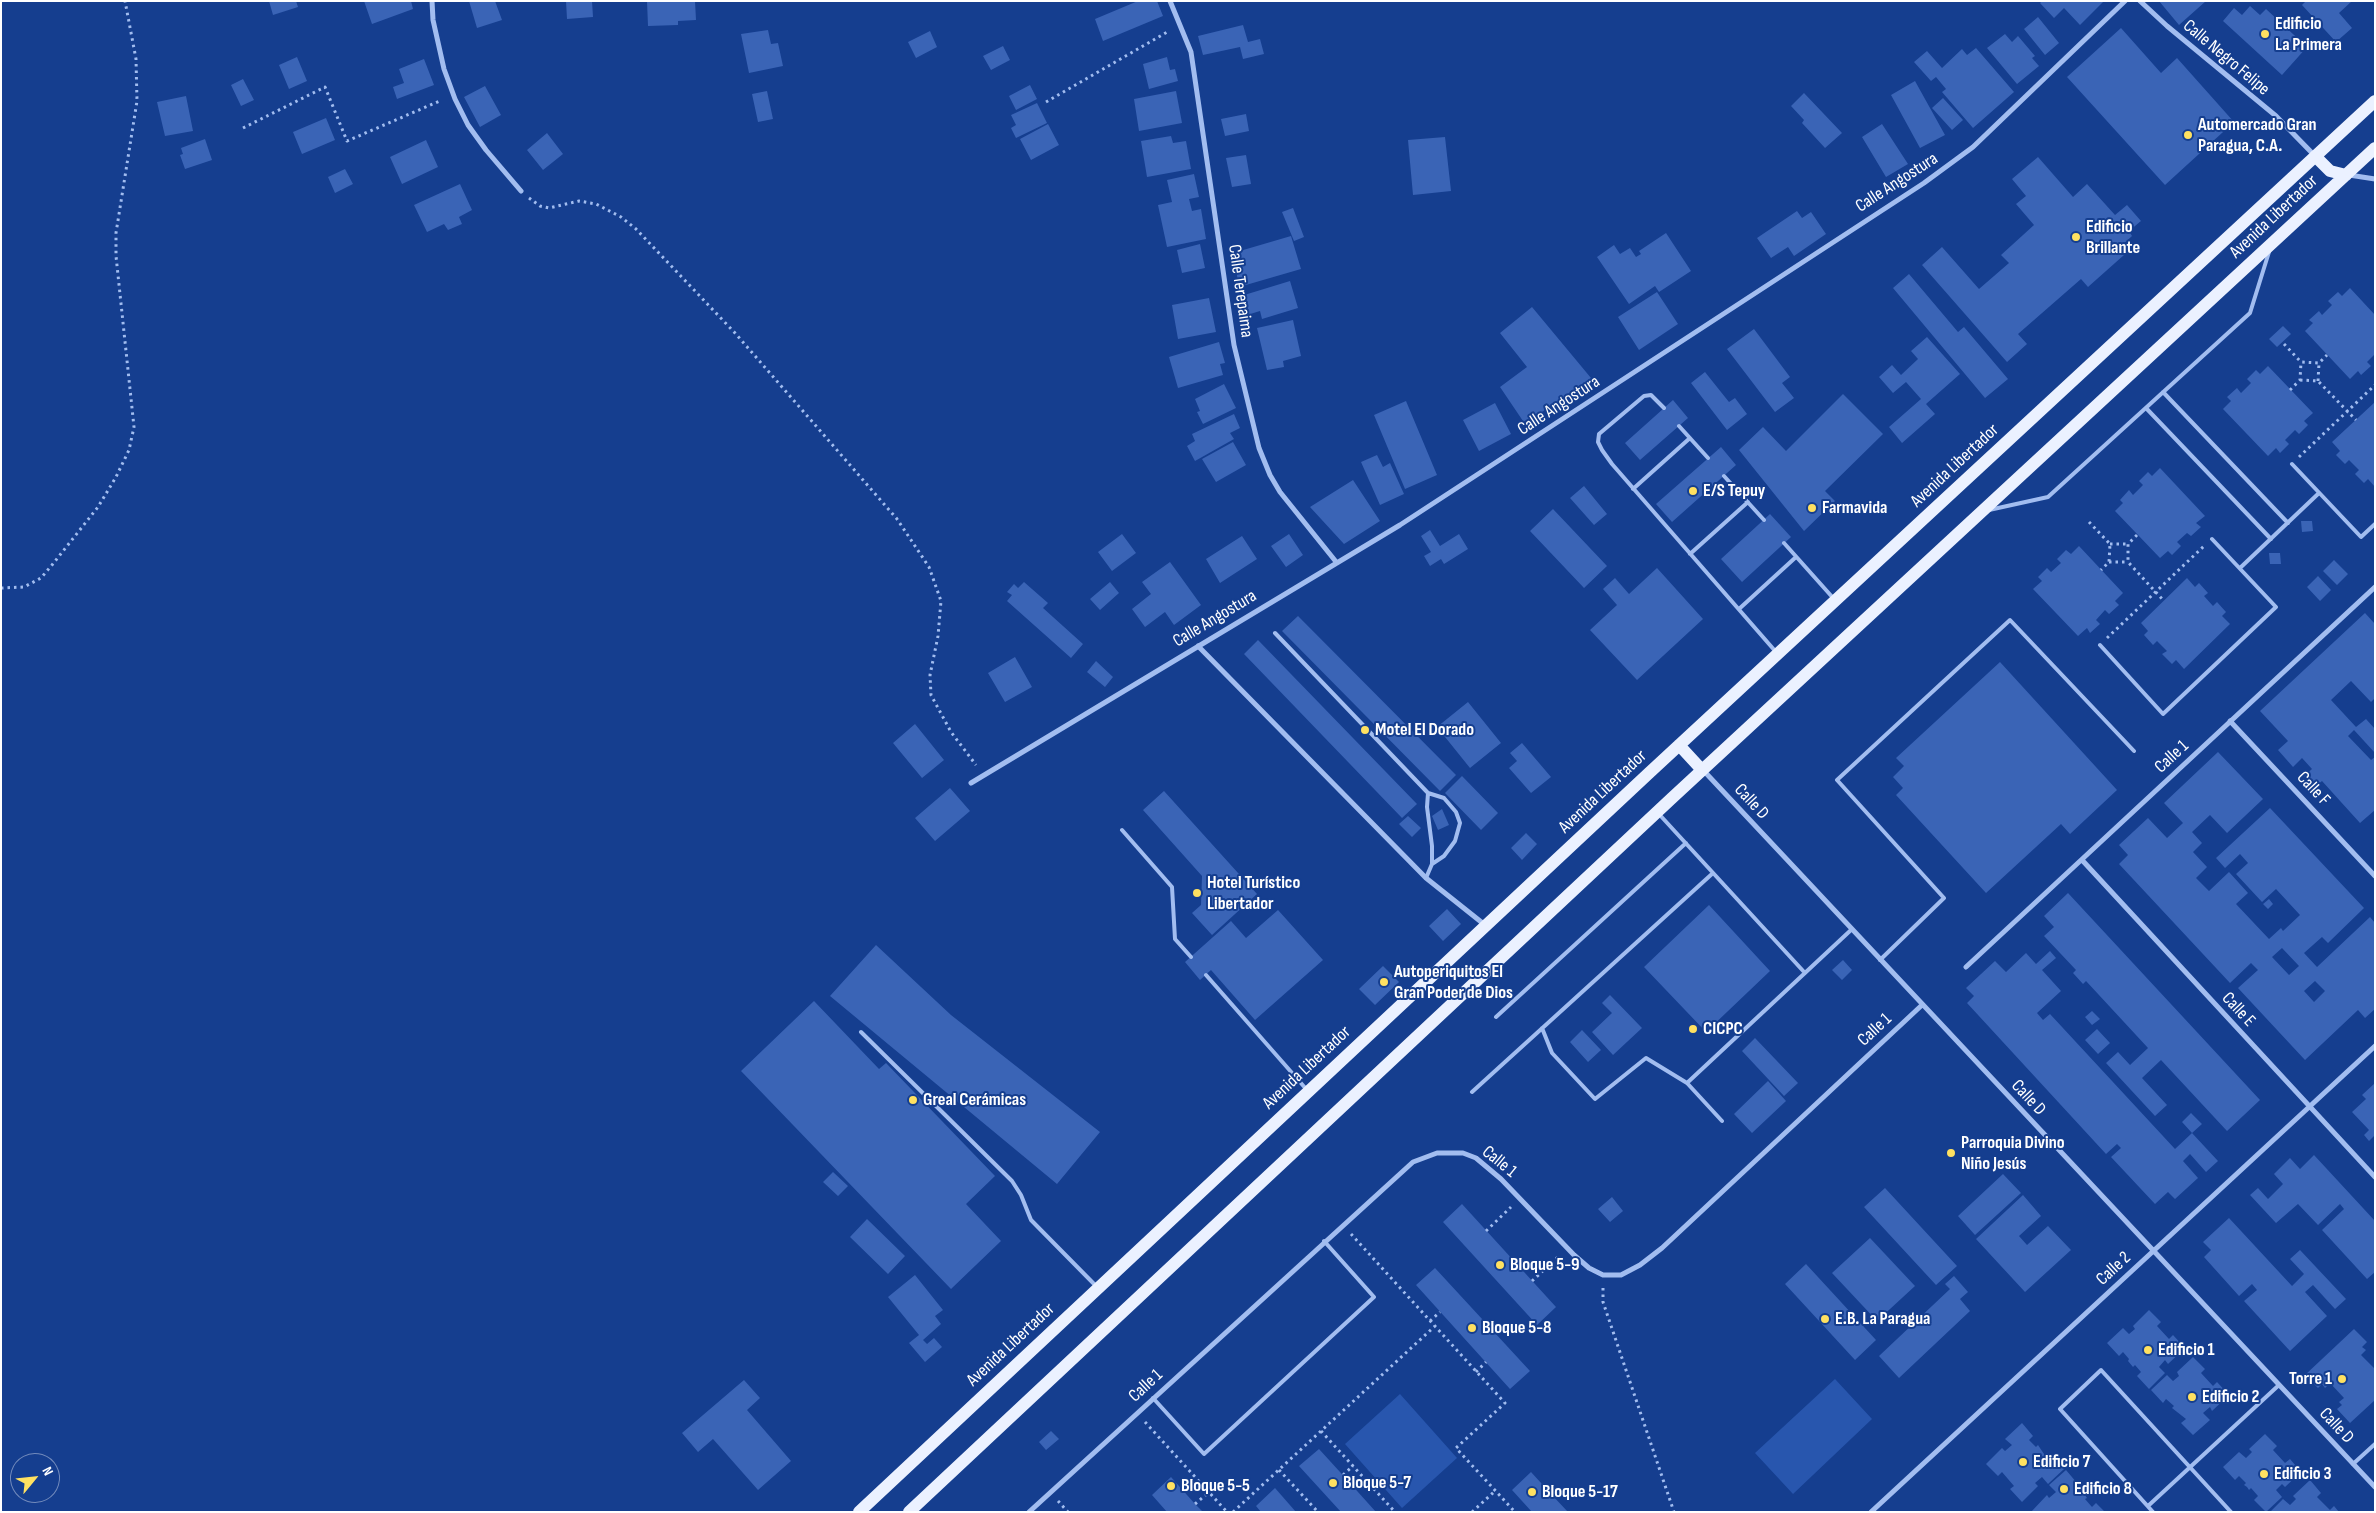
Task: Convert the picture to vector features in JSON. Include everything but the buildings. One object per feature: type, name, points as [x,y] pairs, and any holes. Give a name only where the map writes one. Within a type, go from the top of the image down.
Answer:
[{"type":"main road","name":"Avenida Libertador","points":[[859,1512],[1485,925],[2375,102]]},
{"type":"main road","name":"Avenida Libertador","points":[[909,1512],[1702,770],[2375,148]]},
{"type":"main road","points":[[2315,156],[2330,171],[2346,175]]},
{"type":"main road","points":[[1679,745],[1702,770]]},
{"type":"street","points":[[432,1],[433,20],[444,69],[453,95],[468,125],[521,192]]},
{"type":"street","name":"Calle Terepaima","points":[[1170,1],[1191,52],[1234,345],[1259,448],[1270,475],[1280,492],[1337,563]]},
{"type":"street","name":"Calle Angostura","points":[[970,784],[1400,526],[1948,166],[2002,120],[2125,1]]},
{"type":"street","name":"Calle Negro Felipe","points":[[2140,1],[2167,26],[2281,121],[2315,156]]},
{"type":"street","name":"Avenida Libertador","points":[[2346,175],[2375,179]]},
{"type":"street","name":"Calle 1","points":[[1966,968],[2375,586]]},
{"type":"street","points":[[1198,646],[1426,878],[1485,925]]},
{"type":"street","name":"Calle F","points":[[2230,721],[2375,876]]},
{"type":"street","name":"Calle D","points":[[1702,770],[2375,1487]]},
{"type":"street","name":"Calle E","points":[[2082,860],[2375,1177]]},
{"type":"street","name":"Calle 1","points":[[1029,1512],[1342,1224],[1403,1169],[1422,1157],[1437,1152],[1464,1153],[1476,1158],[1501,1179],[1568,1249],[1589,1268],[1603,1275],[1621,1275],[1650,1259],[1922,1005]]},
{"type":"street","name":"Calle 2","points":[[1871,1512],[2375,1046]]},
{"type":"lane","points":[[1982,512],[2048,498],[2250,313],[2272,243]]},
{"type":"lane","points":[[2163,392],[2288,523]]},
{"type":"lane","points":[[1664,408],[1651,395],[1644,396],[1599,434],[1598,442],[1602,450],[1633,489],[1778,654]]},
{"type":"lane","points":[[2146,408],[2270,539]]},
{"type":"lane","points":[[1679,426],[1708,458]]},
{"type":"lane","points":[[1633,489],[1690,438]]},
{"type":"lane","points":[[2292,464],[2360,537],[2375,524]]},
{"type":"lane","points":[[1724,476],[1764,520]]},
{"type":"lane","points":[[2240,568],[2319,493]]},
{"type":"lane","points":[[1690,554],[1748,502]]},
{"type":"lane","points":[[2100,645],[2163,714],[2276,607],[2212,539]]},
{"type":"lane","points":[[1784,543],[1835,600]]},
{"type":"lane","points":[[1739,609],[1796,557]]},
{"type":"lane","points":[[1880,960],[1944,898],[1837,780],[2010,620],[2134,751]]},
{"type":"lane","points":[[1275,633],[1428,793],[1444,798],[1456,812],[1460,823],[1458,835],[1452,847],[1444,856],[1432,864]]},
{"type":"lane","points":[[1426,878],[1432,864],[1432,846],[1427,807],[1428,793]]},
{"type":"lane","points":[[1657,812],[1805,973]]},
{"type":"lane","points":[[1122,830],[1172,887],[1175,939],[1190,957]]},
{"type":"lane","points":[[1496,1017],[1686,843]]},
{"type":"lane","points":[[1472,1092],[1713,873]]},
{"type":"lane","points":[[1687,1083],[1851,930]]},
{"type":"lane","points":[[1206,975],[1308,1091]]},
{"type":"lane","points":[[1542,1028],[1552,1053],[1595,1099],[1646,1058],[1687,1083],[1722,1121]]},
{"type":"lane","points":[[861,1032],[1012,1181],[1021,1195],[1031,1220],[1097,1287]]},
{"type":"lane","points":[[1153,1398],[1204,1454],[1374,1297],[1324,1241]]},
{"type":"lane","points":[[2154,1512],[2060,1409],[2101,1370],[2230,1512]]},
{"type":"lane","points":[[2148,1506],[2279,1385]]},
{"type":"lane","points":[[2353,1464],[2375,1444]]},
{"type":"path","points":[[1,588],[24,586],[41,578],[52,565],[98,507],[116,477],[129,450],[134,427],[116,256],[116,232],[137,101],[136,59],[125,1]]},
{"type":"path","points":[[1046,102],[1181,24]]},
{"type":"path","points":[[243,128],[325,87],[347,141],[453,95]]},
{"type":"path","points":[[521,192],[540,206],[549,208],[579,201],[596,204],[621,217],[636,229],[736,333],[897,519],[929,567],[940,601],[938,636],[930,675],[931,695],[951,732],[984,776]]},
{"type":"path","points":[[2284,344],[2301,362],[2319,363]]},
{"type":"path","points":[[2318,381],[2319,363],[2327,355]]},
{"type":"path","points":[[2290,390],[2300,380],[2301,362]]},
{"type":"path","points":[[2300,380],[2318,381],[2356,420]]},
{"type":"path","points":[[2292,464],[2375,385]]},
{"type":"path","points":[[2089,522],[2110,544],[2128,544],[2138,535]]},
{"type":"path","points":[[2100,645],[2212,539]]},
{"type":"path","points":[[2101,570],[2109,562],[2110,544]]},
{"type":"path","points":[[2128,544],[2128,562],[2164,600]]},
{"type":"path","points":[[2109,562],[2128,562]]},
{"type":"path","points":[[1486,1231],[1520,1199]]},
{"type":"path","points":[[1342,1224],[1505,1403],[1456,1448],[1515,1512]]},
{"type":"path","points":[[1532,1281],[1568,1249]]},
{"type":"path","points":[[1603,1275],[1603,1302],[1674,1512]]},
{"type":"path","points":[[1430,1321],[1440,1312]]},
{"type":"path","points":[[1233,1512],[1435,1326]]},
{"type":"path","points":[[1476,1372],[1486,1362]]},
{"type":"path","points":[[1137,1413],[1227,1512]]},
{"type":"path","points":[[1321,1431],[1395,1512]]},
{"type":"path","points":[[1343,1475],[1353,1466]]},
{"type":"path","points":[[1279,1470],[1318,1512]]},
{"type":"path","points":[[1472,1512],[1496,1491]]},
{"type":"path","points":[[1195,1504],[1209,1492]]},
{"type":"shaded area","points":[[1835,1379],[1872,1419],[1793,1494],[1755,1453]]},
{"type":"shaded area","points":[[1400,1394],[1457,1458],[1402,1508],[1345,1444]]},
{"type":"place","name":"Edificio La Primera","points":[[2265,34]]},
{"type":"place","name":"Automercado Gran Paragua, C.A.","points":[[2188,135]]},
{"type":"place","name":"Edificio Brillante","points":[[2076,237]]},
{"type":"place","name":"E/S Tepuy","points":[[1693,491]]},
{"type":"place","name":"Farmavida","points":[[1812,508]]},
{"type":"place","name":"Motel El Dorado","points":[[1365,730]]},
{"type":"place","name":"Hotel Turístico Libertador","points":[[1197,893]]},
{"type":"place","name":"Autoperiquitos El Gran Poder de Dios","points":[[1384,982]]},
{"type":"place","name":"CICPC","points":[[1693,1029]]},
{"type":"place","name":"Greal Cerámicas","points":[[913,1100]]},
{"type":"place","name":"Parroquia Divino Niño Jesús","points":[[1951,1153]]},
{"type":"place","name":"Bloque 5-9","points":[[1500,1265]]},
{"type":"place","name":"E.B. La Paragua","points":[[1825,1319]]},
{"type":"place","name":"Bloque 5-8","points":[[1472,1328]]},
{"type":"place","name":"Edificio 1","points":[[2148,1350]]},
{"type":"place","name":"Torre 1","points":[[2342,1379]]},
{"type":"place","name":"Edificio 2","points":[[2192,1397]]},
{"type":"place","name":"Edificio 7","points":[[2023,1462]]},
{"type":"place","name":"Edificio 3","points":[[2264,1474]]},
{"type":"place","name":"Bloque 5-7","points":[[1333,1483]]},
{"type":"place","name":"Bloque 5-5","points":[[1171,1486]]},
{"type":"place","name":"Edificio 8","points":[[2064,1489]]},
{"type":"place","name":"Bloque 5-17","points":[[1532,1492]]}]
